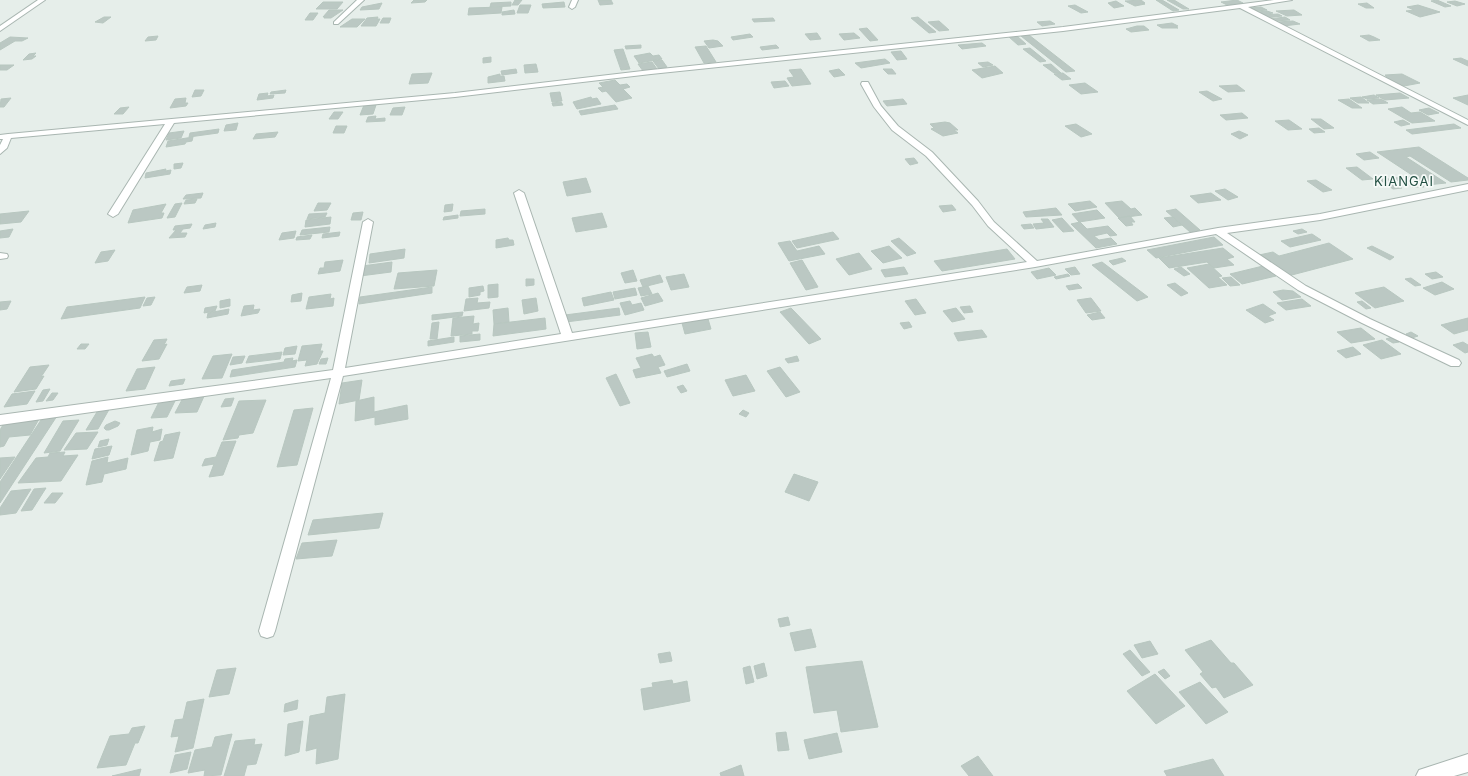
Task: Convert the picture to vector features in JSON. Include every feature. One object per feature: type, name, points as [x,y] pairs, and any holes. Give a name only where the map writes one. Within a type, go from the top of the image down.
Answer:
[{"type":"street","points":[[0,29],[42,0]]},
{"type":"street","points":[[336,23],[361,0]]},
{"type":"street","points":[[572,7],[575,0]]},
{"type":"street","points":[[0,151],[4,146],[4,136],[455,95],[651,72],[1063,29],[1289,0]]},
{"type":"street","points":[[1241,6],[1468,123]]},
{"type":"street","points":[[865,84],[878,107],[895,128],[928,154],[975,203],[991,224],[1035,264]]},
{"type":"street","points":[[113,214],[172,120]]},
{"type":"street","points":[[0,420],[338,373],[1035,264],[1218,230],[1320,217],[1468,187]]},
{"type":"street","points":[[519,193],[567,336]]},
{"type":"street","points":[[267,631],[338,373],[368,222]]},
{"type":"street","points":[[1218,230],[1302,288],[1366,321],[1456,363]]},
{"type":"street","points":[[1425,776],[1468,763]]},
{"type":"building","points":[[414,0],[427,0],[425,2],[411,3]]},
{"type":"building","points":[[515,0],[522,0],[518,5],[512,5]]},
{"type":"building","points":[[598,0],[611,0],[613,4],[600,5]]},
{"type":"building","points":[[1141,0],[1145,3],[1142,3],[1145,4],[1135,6],[1125,1]]},
{"type":"building","points":[[1156,0],[1162,0],[1179,10],[1173,11]]},
{"type":"building","points":[[1167,0],[1174,0],[1189,9],[1183,9]]},
{"type":"building","points":[[1237,0],[1243,3],[1227,5],[1221,2]]},
{"type":"building","points":[[1437,0],[1451,6],[1445,7],[1431,1]]},
{"type":"building","points":[[1116,1],[1124,6],[1114,8],[1108,3]]},
{"type":"building","points":[[1455,1],[1465,4],[1457,6],[1447,2]]},
{"type":"building","points":[[323,2],[343,2],[337,9],[316,9]]},
{"type":"building","points":[[511,2],[511,6],[490,7],[491,3]]},
{"type":"building","points":[[564,2],[565,7],[543,8],[542,4]]},
{"type":"building","points":[[382,3],[379,9],[360,10],[362,7]]},
{"type":"building","points":[[1367,3],[1374,8],[1366,8],[1358,4]]},
{"type":"building","points":[[520,5],[531,5],[528,13],[517,13]]},
{"type":"building","points":[[1075,5],[1088,12],[1081,13],[1068,6]]},
{"type":"building","points":[[1418,5],[1440,12],[1420,17],[1406,11],[1414,10],[1407,7]]},
{"type":"building","points":[[502,7],[501,13],[468,15],[469,8]]},
{"type":"building","points":[[1261,7],[1267,10],[1256,11],[1250,8]]},
{"type":"building","points":[[329,10],[343,10],[331,18],[324,18],[325,17],[323,17]]},
{"type":"building","points":[[514,10],[515,14],[502,15],[502,12]]},
{"type":"building","points":[[1294,10],[1302,15],[1287,16],[1276,11]]},
{"type":"building","points":[[1267,11],[1273,13],[1262,15],[1257,12]]},
{"type":"building","points":[[310,13],[318,13],[313,20],[305,20]]},
{"type":"building","points":[[1278,14],[1282,16],[1266,18],[1262,15]]},
{"type":"building","points":[[104,17],[111,17],[103,23],[95,22]]},
{"type":"building","points":[[378,17],[377,19],[380,19],[376,26],[361,26],[367,18]]},
{"type":"building","points":[[918,17],[936,32],[929,33],[911,18]]},
{"type":"building","points":[[1285,17],[1290,20],[1274,21],[1269,19]]},
{"type":"building","points":[[383,18],[391,18],[389,23],[380,23]]},
{"type":"building","points":[[773,18],[775,21],[754,22],[752,19]]},
{"type":"building","points":[[352,19],[365,19],[357,27],[340,27]]},
{"type":"building","points":[[939,21],[949,30],[939,31],[928,22]]},
{"type":"building","points":[[1050,21],[1055,24],[1042,26],[1037,22]]},
{"type":"building","points":[[1293,21],[1300,24],[1283,26],[1277,22]]},
{"type":"building","points":[[1172,23],[1178,26],[1175,27],[1178,28],[1162,28],[1157,25]]},
{"type":"building","points":[[1144,26],[1149,30],[1131,32],[1126,29]]},
{"type":"building","points":[[867,28],[878,40],[870,41],[859,29]]},
{"type":"building","points":[[817,33],[821,39],[810,40],[805,34]]},
{"type":"building","points":[[854,33],[860,38],[844,40],[839,34]]},
{"type":"building","points":[[750,34],[753,37],[733,40],[731,37]]},
{"type":"building","points":[[1029,35],[1075,71],[1066,72],[1021,36]]},
{"type":"building","points":[[1369,35],[1380,40],[1369,41],[1360,36]]},
{"type":"building","points":[[158,36],[156,40],[145,41],[148,37]]},
{"type":"building","points":[[1017,36],[1026,44],[1018,45],[1009,37]]},
{"type":"building","points":[[10,37],[28,38],[22,41],[15,41],[0,50],[0,43]]},
{"type":"building","points":[[704,41],[718,41],[723,46],[709,48]]},
{"type":"building","points":[[982,43],[986,46],[962,49],[958,45]]},
{"type":"building","points":[[641,45],[641,48],[626,49],[625,46]]},
{"type":"building","points":[[776,45],[779,48],[762,50],[760,47]]},
{"type":"building","points":[[706,46],[716,62],[704,63],[695,47]]},
{"type":"building","points":[[1030,48],[1046,61],[1040,62],[1023,49]]},
{"type":"building","points":[[623,49],[630,69],[621,70],[614,50]]},
{"type":"building","points":[[901,51],[907,59],[897,60],[891,52]]},
{"type":"building","points":[[36,53],[33,56],[36,56],[32,59],[23,60],[29,54]]},
{"type":"building","points":[[650,53],[653,56],[659,55],[662,59],[639,63],[634,56]]},
{"type":"building","points":[[491,57],[491,62],[483,63],[483,58]]},
{"type":"building","points":[[1461,58],[1468,61],[1468,66],[1453,59]]},
{"type":"building","points":[[885,59],[890,63],[861,68],[855,63]]},
{"type":"building","points":[[662,60],[667,67],[659,69],[653,61]]},
{"type":"building","points":[[652,62],[657,69],[643,71],[638,64]]},
{"type":"building","points":[[988,62],[993,65],[983,67],[978,63]]},
{"type":"building","points":[[536,64],[538,72],[525,73],[524,65]]},
{"type":"building","points":[[1051,64],[1061,73],[1054,73],[1043,65]]},
{"type":"building","points":[[0,65],[14,65],[7,70],[0,70]]},
{"type":"building","points":[[995,66],[1003,73],[982,78],[972,70]]},
{"type":"building","points":[[516,69],[517,73],[502,75],[501,71]]},
{"type":"building","points":[[801,69],[811,84],[792,86],[787,78],[794,77],[789,70]]},
{"type":"building","points":[[839,69],[845,75],[834,77],[829,71]]},
{"type":"building","points":[[883,69],[892,69],[896,74],[888,74]]},
{"type":"building","points":[[432,73],[428,83],[409,84],[412,74]]},
{"type":"building","points":[[1063,73],[1071,79],[1062,80],[1054,74]]},
{"type":"building","points":[[500,74],[500,76],[504,76],[505,81],[488,83],[488,77]]},
{"type":"building","points":[[1402,74],[1420,83],[1404,86],[1383,77],[1387,77],[1385,75]]},
{"type":"building","points":[[615,80],[620,85],[627,84],[630,87],[623,89],[632,98],[616,102],[606,91],[602,92],[598,88],[603,87],[599,83]]},
{"type":"building","points":[[785,81],[789,86],[774,88],[771,82]]},
{"type":"building","points":[[1085,83],[1098,92],[1081,94],[1069,85]]},
{"type":"building","points":[[1237,85],[1245,91],[1228,92],[1219,86]]},
{"type":"building","points":[[195,90],[204,90],[201,96],[192,97]]},
{"type":"building","points":[[286,90],[285,93],[270,94],[271,92]]},
{"type":"building","points":[[1207,91],[1222,99],[1213,101],[1199,92]]},
{"type":"building","points":[[560,92],[562,101],[552,102],[550,93]]},
{"type":"building","points":[[268,93],[267,96],[274,95],[273,98],[257,100],[259,94]]},
{"type":"building","points":[[1400,93],[1409,98],[1385,100],[1376,95]]},
{"type":"building","points":[[1374,95],[1379,98],[1367,99],[1362,97]]},
{"type":"building","points":[[1468,95],[1468,105],[1453,98]]},
{"type":"building","points":[[591,97],[592,99],[597,98],[601,104],[577,109],[573,102]]},
{"type":"building","points":[[1361,97],[1369,103],[1358,103],[1350,98]]},
{"type":"building","points":[[11,98],[4,107],[0,107],[1,99]]},
{"type":"building","points":[[186,98],[185,103],[188,103],[186,106],[170,108],[175,99]]},
{"type":"building","points":[[903,99],[907,104],[887,106],[883,101]]},
{"type":"building","points":[[1349,99],[1362,108],[1352,108],[1338,100]]},
{"type":"building","points":[[1381,99],[1388,103],[1373,104],[1367,100]]},
{"type":"building","points":[[561,102],[563,105],[553,106],[552,103]]},
{"type":"building","points":[[364,105],[376,105],[373,114],[360,115]]},
{"type":"building","points":[[615,105],[618,109],[581,115],[579,111]]},
{"type":"building","points":[[129,107],[123,114],[114,114],[120,108]]},
{"type":"building","points":[[405,107],[402,115],[390,115],[393,108]]},
{"type":"building","points":[[1402,107],[1411,113],[1420,112],[1435,121],[1412,123],[1388,109]]},
{"type":"building","points":[[1429,108],[1439,113],[1428,115],[1419,110]]},
{"type":"building","points":[[334,112],[343,112],[338,119],[329,119]]},
{"type":"building","points":[[1242,113],[1248,118],[1226,120],[1220,115]]},
{"type":"building","points":[[376,116],[375,119],[385,118],[385,121],[366,122],[368,117]]},
{"type":"building","points":[[1311,119],[1321,119],[1334,128],[1324,129]]},
{"type":"building","points":[[1289,120],[1302,129],[1288,130],[1275,121]]},
{"type":"building","points":[[1403,120],[1410,124],[1401,126],[1394,122]]},
{"type":"building","points":[[945,122],[950,123],[958,130],[954,130],[958,133],[943,136],[931,129],[934,128],[930,124]]},
{"type":"building","points":[[238,123],[236,130],[224,131],[226,125]]},
{"type":"building","points":[[1076,124],[1092,134],[1081,137],[1065,126]]},
{"type":"building","points":[[1454,124],[1461,128],[1412,134],[1406,130]]},
{"type":"building","points":[[336,126],[347,126],[344,133],[333,133]]},
{"type":"building","points":[[1319,128],[1325,132],[1314,133],[1309,129]]},
{"type":"building","points":[[219,129],[218,133],[189,137],[190,133]]},
{"type":"building","points":[[184,131],[181,138],[166,140],[169,133]]},
{"type":"building","points":[[1239,131],[1248,135],[1240,139],[1231,134]]},
{"type":"building","points":[[278,132],[275,137],[253,139],[256,134]]},
{"type":"building","points":[[193,137],[192,141],[186,142],[185,144],[166,147],[168,141]]},
{"type":"building","points":[[1419,147],[1468,178],[1468,180],[1451,182],[1410,156],[1406,157],[1446,183],[1427,185],[1377,152]]},
{"type":"building","points":[[1370,152],[1379,158],[1364,160],[1356,154]]},
{"type":"building","points":[[914,158],[918,163],[910,165],[905,159]]},
{"type":"building","points":[[183,163],[181,168],[174,169],[174,164]]},
{"type":"building","points":[[1357,167],[1373,179],[1362,180],[1346,168]]},
{"type":"building","points":[[166,169],[165,171],[171,170],[170,174],[145,178],[146,173]]},
{"type":"building","points":[[1410,177],[1424,187],[1412,187],[1407,183],[1401,183],[1394,178]]},
{"type":"building","points":[[586,178],[591,192],[567,196],[563,182]]},
{"type":"building","points":[[1387,178],[1402,188],[1393,189],[1379,179]]},
{"type":"building","points":[[1316,180],[1332,190],[1323,192],[1307,181]]},
{"type":"building","points":[[1225,189],[1238,197],[1228,200],[1215,191]]},
{"type":"building","points":[[203,193],[201,198],[183,199],[186,195]]},
{"type":"building","points":[[1211,193],[1221,200],[1198,203],[1190,196]]},
{"type":"building","points":[[197,199],[195,203],[184,204],[186,200]]},
{"type":"building","points":[[1090,201],[1097,207],[1075,211],[1068,204]]},
{"type":"building","points":[[1122,201],[1131,209],[1135,208],[1142,215],[1119,218],[1105,203]]},
{"type":"building","points":[[182,203],[175,217],[167,218],[175,204]]},
{"type":"building","points":[[318,203],[331,203],[327,210],[314,211]]},
{"type":"building","points":[[166,204],[161,213],[164,213],[162,218],[128,223],[133,210]]},
{"type":"building","points":[[453,204],[452,211],[444,212],[445,205]]},
{"type":"building","points":[[952,205],[956,210],[943,212],[939,206]]},
{"type":"building","points":[[1056,208],[1062,215],[1026,217],[1023,212]]},
{"type":"building","points":[[485,209],[485,214],[460,216],[461,211]]},
{"type":"building","points":[[1176,209],[1200,230],[1190,232],[1166,211]]},
{"type":"building","points":[[1097,210],[1105,218],[1079,222],[1072,214]]},
{"type":"building","points":[[29,211],[21,222],[0,224],[0,214]]},
{"type":"building","points":[[363,212],[361,220],[351,220],[353,213]]},
{"type":"building","points":[[327,213],[325,217],[307,219],[309,214]]},
{"type":"building","points":[[602,213],[607,227],[576,232],[572,218]]},
{"type":"building","points":[[458,215],[458,218],[443,220],[444,217]]},
{"type":"building","points":[[1130,216],[1135,222],[1131,222],[1133,225],[1126,226],[1118,218]]},
{"type":"building","points":[[331,217],[330,224],[305,227],[306,220]]},
{"type":"building","points":[[1172,217],[1182,225],[1173,227],[1164,218]]},
{"type":"building","points":[[1062,218],[1074,231],[1063,232],[1052,220]]},
{"type":"building","points":[[1041,219],[1048,219],[1054,227],[1036,229],[1033,224],[1044,223]]},
{"type":"building","points":[[1080,222],[1087,229],[1108,226],[1117,235],[1110,236],[1107,233],[1094,236],[1099,240],[1111,238],[1117,244],[1096,248],[1071,224]]},
{"type":"building","points":[[216,223],[215,227],[203,229],[205,225]]},
{"type":"building","points":[[192,224],[190,228],[183,229],[180,233],[187,233],[185,237],[169,238],[176,230],[173,230],[175,226]]},
{"type":"building","points":[[1031,224],[1034,228],[1024,229],[1021,225]]},
{"type":"building","points":[[330,227],[329,232],[300,235],[302,230]]},
{"type":"building","points":[[13,229],[9,237],[0,238],[0,231]]},
{"type":"building","points":[[1302,229],[1307,232],[1298,234],[1293,231]]},
{"type":"building","points":[[296,231],[294,238],[279,240],[282,233]]},
{"type":"building","points":[[340,232],[339,236],[322,238],[323,234]]},
{"type":"building","points":[[833,232],[839,239],[797,248],[792,241]]},
{"type":"building","points":[[1312,234],[1321,240],[1290,247],[1281,241]]},
{"type":"building","points":[[312,235],[310,239],[296,240],[297,237]]},
{"type":"building","points":[[1214,237],[1223,245],[1156,258],[1147,250]]},
{"type":"building","points":[[508,238],[509,240],[513,240],[514,245],[496,248],[496,240]]},
{"type":"building","points":[[899,238],[916,253],[907,256],[891,241]]},
{"type":"building","points":[[790,241],[797,251],[819,246],[825,254],[789,261],[778,243]]},
{"type":"building","points":[[1329,243],[1353,259],[1288,276],[1259,255],[1273,252],[1279,256]]},
{"type":"building","points":[[889,246],[902,258],[883,263],[871,251]]},
{"type":"building","points":[[1372,246],[1394,257],[1390,260],[1367,248]]},
{"type":"building","points":[[1223,248],[1234,257],[1227,259],[1234,265],[1214,268],[1207,262],[1169,268],[1159,258]]},
{"type":"building","points":[[405,249],[404,258],[369,263],[370,254]]},
{"type":"building","points":[[1007,249],[1015,259],[942,271],[934,261]]},
{"type":"building","points":[[115,250],[108,261],[95,263],[101,252]]},
{"type":"building","points":[[859,253],[872,269],[849,275],[836,259]]},
{"type":"building","points":[[1122,258],[1126,261],[1113,265],[1109,261]]},
{"type":"building","points":[[343,260],[340,271],[318,274],[320,268],[324,268],[325,262]]},
{"type":"building","points":[[802,260],[818,287],[806,290],[790,263]]},
{"type":"building","points":[[392,262],[391,272],[360,276],[362,266]]},
{"type":"building","points":[[1102,262],[1148,297],[1137,301],[1092,265]]},
{"type":"building","points":[[1209,264],[1222,276],[1218,277],[1227,285],[1209,288],[1187,268]]},
{"type":"building","points":[[1263,266],[1276,276],[1242,284],[1230,274]]},
{"type":"building","points":[[904,267],[908,274],[885,277],[881,270]]},
{"type":"building","points":[[1075,267],[1080,274],[1071,275],[1065,269]]},
{"type":"building","points":[[1181,267],[1190,274],[1184,276],[1174,269]]},
{"type":"building","points":[[1049,268],[1056,275],[1037,279],[1031,272]]},
{"type":"building","points":[[437,270],[434,286],[394,289],[398,273]]},
{"type":"building","points":[[633,270],[637,281],[625,283],[621,273]]},
{"type":"building","points":[[1436,272],[1443,277],[1432,279],[1425,274]]},
{"type":"building","points":[[684,274],[689,287],[671,290],[666,277]]},
{"type":"building","points":[[1068,274],[1070,276],[1056,279],[1054,277]]},
{"type":"building","points":[[660,275],[663,282],[643,287],[640,280]]},
{"type":"building","points":[[1231,277],[1240,285],[1230,286],[1222,278]]},
{"type":"building","points":[[1411,278],[1421,285],[1415,286],[1405,279]]},
{"type":"building","points":[[526,279],[534,279],[534,285],[526,286]]},
{"type":"building","points":[[1442,282],[1454,289],[1435,295],[1423,288]]},
{"type":"building","points":[[1175,283],[1188,293],[1181,296],[1167,285]]},
{"type":"building","points":[[498,284],[498,297],[488,298],[488,285]]},
{"type":"building","points":[[1078,284],[1082,288],[1069,290],[1066,286]]},
{"type":"building","points":[[202,285],[200,291],[184,293],[187,287]]},
{"type":"building","points":[[483,286],[484,291],[480,292],[480,295],[469,297],[469,288]]},
{"type":"building","points":[[648,286],[652,294],[641,296],[638,288]]},
{"type":"building","points":[[432,287],[432,293],[359,304],[360,297]]},
{"type":"building","points":[[1384,287],[1404,301],[1375,308],[1355,293]]},
{"type":"building","points":[[635,288],[637,295],[615,299],[613,292]]},
{"type":"building","points":[[1283,290],[1293,291],[1301,297],[1282,300],[1273,292]]},
{"type":"building","points":[[611,292],[614,300],[584,306],[582,298]]},
{"type":"building","points":[[302,293],[301,301],[291,302],[292,295]]},
{"type":"building","points":[[658,293],[663,301],[645,306],[641,298]]},
{"type":"building","points":[[331,294],[330,299],[334,298],[333,306],[306,309],[309,297]]},
{"type":"building","points":[[145,297],[140,308],[61,319],[67,307]]},
{"type":"building","points":[[155,297],[151,305],[143,306],[147,298]]},
{"type":"building","points":[[478,298],[477,303],[490,302],[489,308],[464,311],[466,299]]},
{"type":"building","points":[[536,298],[538,311],[524,314],[522,300]]},
{"type":"building","points":[[1091,298],[1101,311],[1086,313],[1077,300]]},
{"type":"building","points":[[230,299],[230,306],[220,308],[220,301]]},
{"type":"building","points":[[916,299],[926,313],[915,315],[905,301]]},
{"type":"building","points":[[1302,299],[1311,306],[1286,310],[1277,303]]},
{"type":"building","points":[[11,301],[7,309],[0,310],[0,302]]},
{"type":"building","points":[[630,301],[632,305],[641,303],[644,310],[625,315],[620,303]]},
{"type":"building","points":[[1362,301],[1371,308],[1366,309],[1357,302]]},
{"type":"building","points":[[1263,304],[1276,313],[1268,316],[1274,320],[1265,323],[1246,310]]},
{"type":"building","points":[[254,305],[253,310],[260,309],[258,313],[241,316],[244,306]]},
{"type":"building","points":[[217,306],[215,311],[204,313],[205,308]]},
{"type":"building","points":[[970,306],[973,312],[964,313],[960,307]]},
{"type":"building","points":[[508,308],[509,322],[494,324],[493,310]]},
{"type":"building","points":[[619,308],[620,315],[566,322],[565,315]]},
{"type":"building","points":[[791,308],[821,339],[809,344],[780,312]]},
{"type":"building","points":[[956,308],[965,319],[952,322],[943,311]]},
{"type":"building","points":[[229,309],[228,314],[207,318],[208,313]]},
{"type":"building","points":[[463,312],[462,316],[432,320],[432,315]]},
{"type":"building","points":[[1100,312],[1105,318],[1092,320],[1087,315]]},
{"type":"building","points":[[474,316],[473,324],[479,323],[478,331],[472,331],[472,334],[451,336],[453,318]]},
{"type":"building","points":[[545,318],[546,329],[493,336],[494,324]]},
{"type":"building","points":[[1468,318],[1468,330],[1454,334],[1441,325]]},
{"type":"building","points":[[708,319],[711,329],[685,334],[682,323]]},
{"type":"building","points":[[439,322],[437,339],[430,339],[432,323]]},
{"type":"building","points":[[909,322],[912,327],[904,329],[900,323]]},
{"type":"building","points":[[1361,328],[1375,339],[1351,343],[1337,332]]},
{"type":"building","points":[[982,330],[987,337],[958,341],[954,333]]},
{"type":"building","points":[[648,332],[651,347],[637,349],[635,333]]},
{"type":"building","points":[[1411,332],[1418,336],[1412,338],[1406,334]]},
{"type":"building","points":[[480,334],[480,340],[460,342],[460,336]]},
{"type":"building","points":[[454,337],[454,342],[428,346],[428,341]]},
{"type":"building","points":[[1392,337],[1399,342],[1393,343],[1386,339]]},
{"type":"building","points":[[167,339],[164,345],[167,344],[159,359],[142,361],[154,340]]},
{"type":"building","points":[[1382,340],[1401,354],[1381,359],[1363,345]]},
{"type":"building","points":[[1463,342],[1468,345],[1468,352],[1465,353],[1453,345]]},
{"type":"building","points":[[81,344],[89,344],[85,349],[77,349]]},
{"type":"building","points":[[322,344],[320,351],[323,351],[317,364],[305,366],[307,360],[298,361],[302,346]]},
{"type":"building","points":[[297,346],[295,354],[283,355],[285,348]]},
{"type":"building","points":[[1353,347],[1361,354],[1346,358],[1337,351]]},
{"type":"building","points":[[282,352],[280,359],[246,363],[249,356]]},
{"type":"building","points":[[232,354],[222,378],[202,379],[213,356]]},
{"type":"building","points":[[652,354],[654,357],[660,355],[665,365],[658,367],[661,373],[636,378],[633,370],[641,368],[636,358]]},
{"type":"building","points":[[245,356],[242,363],[230,365],[233,357]]},
{"type":"building","points":[[797,356],[799,361],[788,363],[785,359]]},
{"type":"building","points":[[293,358],[292,361],[297,360],[295,367],[230,377],[232,370],[284,362],[285,359]]},
{"type":"building","points":[[328,358],[326,364],[319,364],[321,359]]},
{"type":"building","points":[[687,364],[690,371],[667,377],[664,371]]},
{"type":"building","points":[[49,365],[41,377],[44,376],[36,389],[14,392],[30,367]]},
{"type":"building","points":[[155,367],[145,389],[126,391],[137,369]]},
{"type":"building","points":[[780,367],[800,392],[786,397],[767,371]]},
{"type":"building","points":[[616,374],[630,403],[620,406],[606,378]]},
{"type":"building","points":[[746,375],[755,391],[733,396],[725,380]]},
{"type":"building","points":[[185,379],[183,384],[169,386],[171,381]]},
{"type":"building","points":[[362,380],[359,400],[339,404],[342,383]]},
{"type":"building","points":[[683,385],[687,391],[681,393],[677,387]]},
{"type":"building","points":[[50,389],[43,401],[36,402],[43,390]]},
{"type":"building","points":[[35,391],[27,404],[4,407],[12,394]]},
{"type":"building","points":[[52,393],[58,393],[53,400],[46,401]]},
{"type":"building","points":[[205,394],[197,412],[175,413],[184,396]]},
{"type":"building","points":[[374,397],[374,412],[407,405],[408,419],[375,425],[375,417],[355,421],[356,401]]},
{"type":"building","points":[[234,398],[231,406],[221,407],[225,399]]},
{"type":"building","points":[[266,400],[253,433],[239,435],[238,438],[223,440],[239,401]]},
{"type":"building","points":[[175,401],[167,417],[151,418],[159,402]]},
{"type":"building","points":[[111,406],[98,429],[86,430],[100,407]]},
{"type":"building","points":[[313,408],[297,465],[277,467],[294,410]]},
{"type":"building","points":[[743,410],[749,413],[746,417],[739,414]]},
{"type":"building","points":[[57,416],[0,503],[0,482],[43,417]]},
{"type":"building","points":[[39,419],[30,435],[9,437],[4,446],[0,447],[0,430],[4,423]]},
{"type":"building","points":[[79,420],[60,451],[44,453],[63,421]]},
{"type":"building","points":[[115,421],[120,423],[118,426],[109,430],[104,428],[106,425]]},
{"type":"building","points":[[153,427],[152,432],[162,429],[160,440],[150,442],[148,451],[131,455],[137,430]]},
{"type":"building","points":[[98,432],[87,449],[64,450],[76,433]]},
{"type":"building","points":[[180,432],[173,458],[154,461],[160,442],[163,441],[165,435]]},
{"type":"building","points":[[109,439],[107,445],[98,447],[100,441]]},
{"type":"building","points":[[236,441],[223,475],[209,477],[214,464],[202,466],[205,459],[216,457],[222,442]]},
{"type":"building","points":[[112,446],[109,455],[92,459],[95,449]]},
{"type":"building","points":[[65,452],[63,456],[78,455],[61,481],[18,483],[36,458],[48,457],[50,453]]},
{"type":"building","points":[[15,457],[0,479],[0,458]]},
{"type":"building","points":[[108,457],[107,463],[128,458],[126,469],[104,474],[102,482],[86,485],[92,461]]},
{"type":"building","points":[[794,474],[818,482],[809,501],[785,492]]},
{"type":"building","points":[[46,488],[32,510],[21,511],[34,489]]},
{"type":"building","points":[[31,489],[16,513],[0,515],[0,508],[11,491]]},
{"type":"building","points":[[52,493],[63,493],[55,503],[44,503]]},
{"type":"building","points":[[383,513],[379,528],[308,535],[313,520]]},
{"type":"building","points":[[337,540],[332,556],[296,559],[302,543]]},
{"type":"building","points":[[788,617],[790,625],[780,627],[778,619]]},
{"type":"building","points":[[811,629],[816,647],[795,651],[790,633]]},
{"type":"building","points":[[1211,640],[1253,685],[1224,698],[1216,687],[1212,688],[1200,674],[1203,672],[1185,650]]},
{"type":"building","points":[[1150,641],[1158,654],[1142,658],[1134,645]]},
{"type":"building","points":[[1130,650],[1150,672],[1142,676],[1123,654]]},
{"type":"building","points":[[670,652],[672,661],[660,663],[658,654]]},
{"type":"building","points":[[862,661],[878,727],[841,732],[837,710],[814,713],[806,667]]},
{"type":"building","points":[[764,663],[767,676],[757,679],[754,666]]},
{"type":"building","points":[[750,666],[754,682],[746,684],[743,668]]},
{"type":"building","points":[[236,668],[229,694],[209,697],[217,670]]},
{"type":"building","points":[[1164,669],[1170,676],[1165,679],[1158,672]]},
{"type":"building","points":[[1155,674],[1185,706],[1156,724],[1127,691]]},
{"type":"building","points":[[672,680],[673,684],[687,681],[690,701],[644,710],[641,689],[653,687],[652,683]]},
{"type":"building","points":[[1200,682],[1228,712],[1206,724],[1179,692]]},
{"type":"building","points":[[345,694],[338,759],[316,764],[317,748],[306,751],[310,716],[325,713],[327,697]]},
{"type":"building","points":[[204,699],[193,748],[175,752],[179,736],[171,737],[175,720],[183,719],[187,702]]},
{"type":"building","points":[[298,700],[297,709],[284,712],[285,704]]},
{"type":"building","points":[[303,721],[299,752],[285,756],[288,724]]},
{"type":"building","points":[[145,726],[138,743],[135,743],[126,765],[97,768],[110,736],[129,734],[132,728]]},
{"type":"building","points":[[786,732],[789,750],[778,751],[776,733]]},
{"type":"building","points":[[837,733],[842,752],[809,759],[804,740]]},
{"type":"building","points":[[232,734],[221,775],[204,776],[205,770],[188,773],[195,750],[212,747],[215,737]]},
{"type":"building","points":[[255,739],[254,745],[262,744],[256,764],[247,765],[244,776],[224,776],[235,741]]},
{"type":"building","points":[[191,752],[187,769],[170,773],[175,755]]},
{"type":"building","points":[[978,756],[993,776],[969,776],[961,766]]},
{"type":"building","points":[[1213,759],[1224,776],[1167,776],[1164,771]]},
{"type":"building","points":[[741,765],[744,776],[721,776],[720,773]]},
{"type":"building","points":[[141,769],[139,776],[112,776]]},
{"type":"district","name":"KIANGAI","points":[[1404,181]]}]
